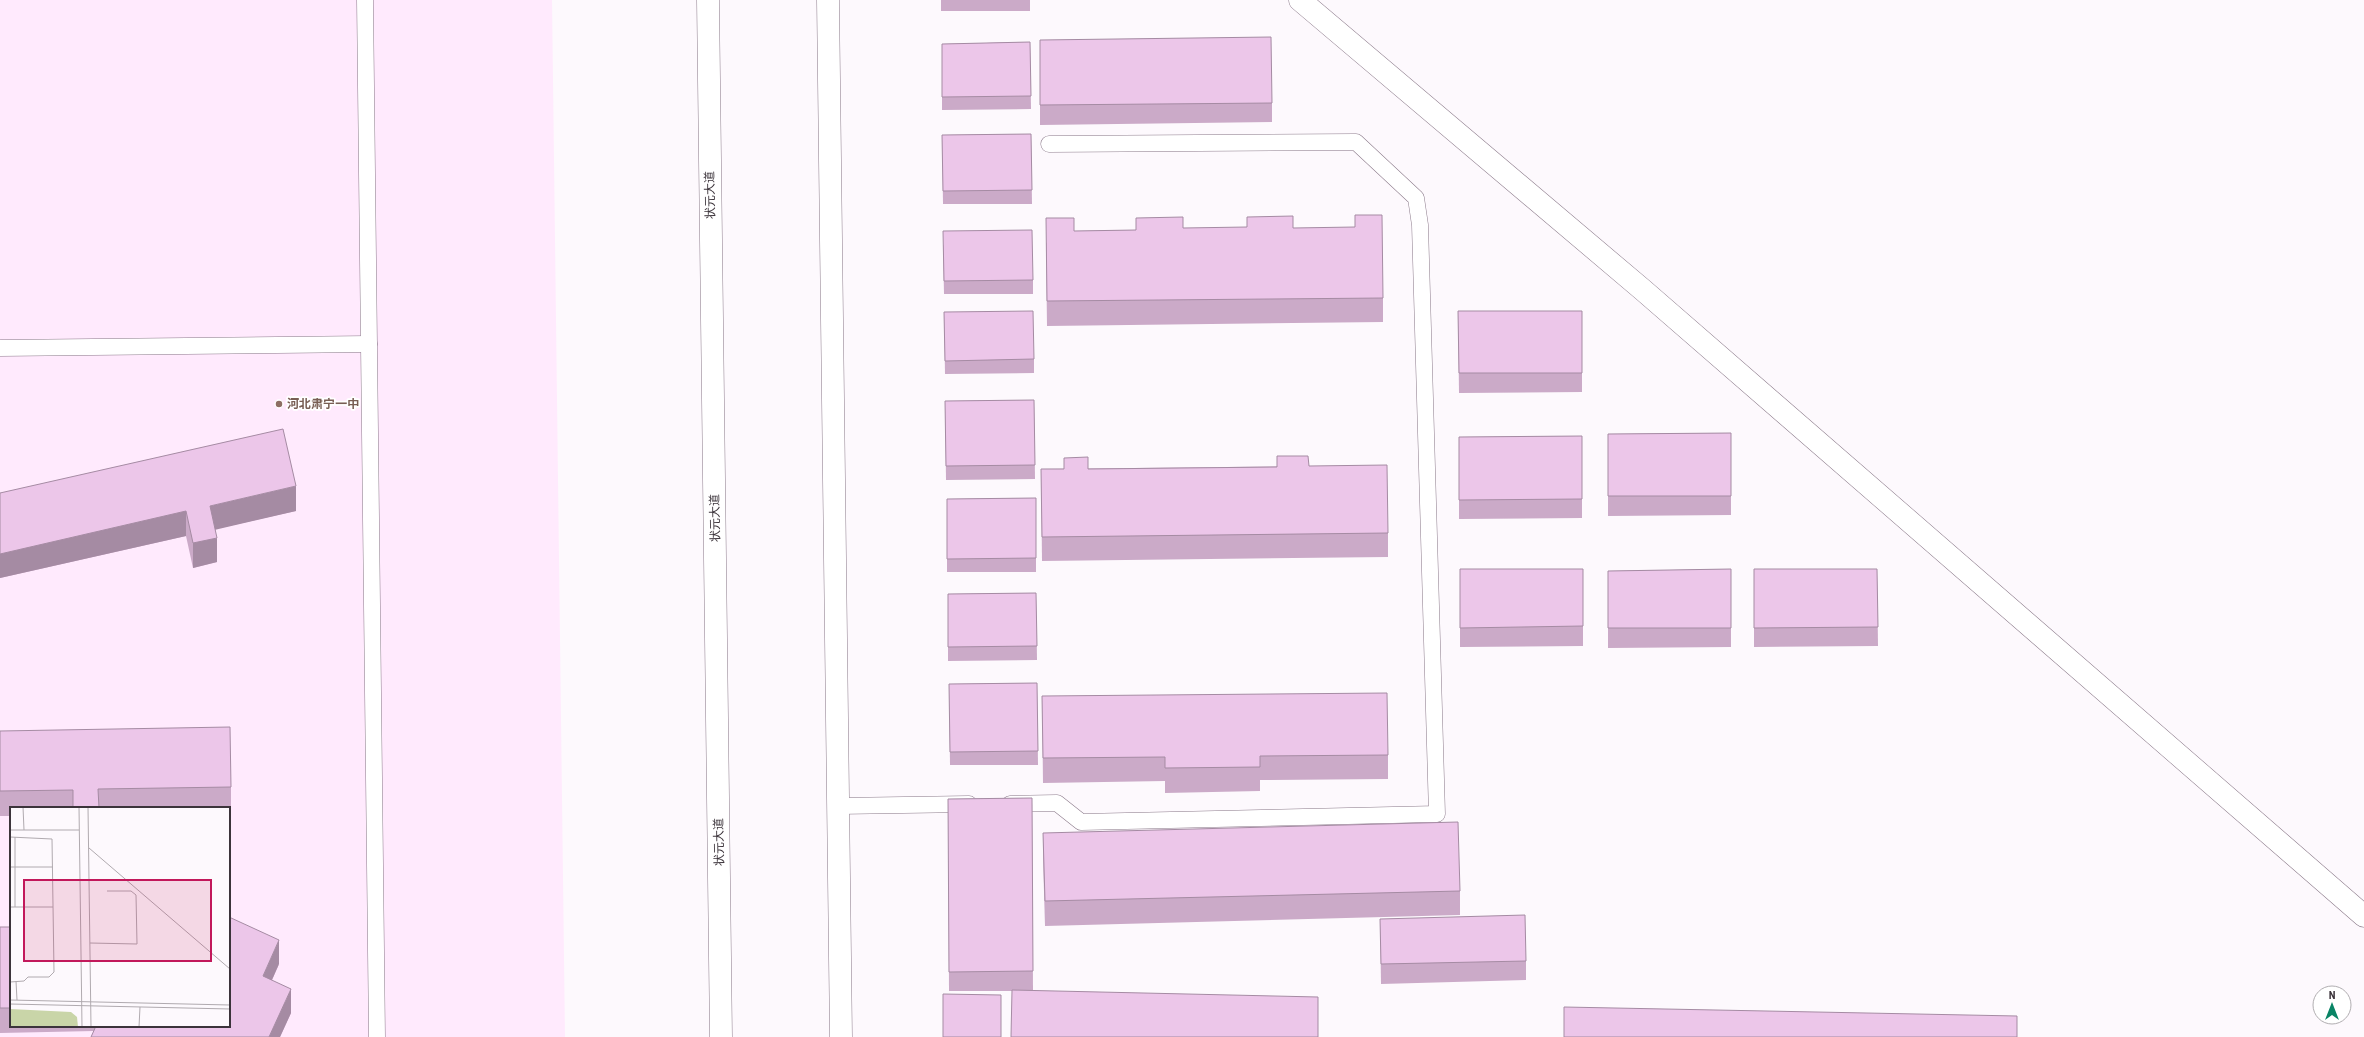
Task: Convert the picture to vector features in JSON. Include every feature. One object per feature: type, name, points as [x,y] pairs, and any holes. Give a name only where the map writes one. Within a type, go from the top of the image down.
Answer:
[{"type":"main road","name":"状元大道","points":[[708,0],[721,1037]]},
{"type":"main road","points":[[828,0],[841,1037]]},
{"type":"main road","points":[[1300,0],[1643,290],[2364,916]]},
{"type":"lane","points":[[365,0],[376,1037]]},
{"type":"lane","points":[[838,806],[1057,803],[1081,822],[1437,814],[1420,225],[1416,198],[1356,142],[1049,144]]},
{"type":"lane","points":[[0,348],[369,344]]},
{"type":"shaded area","name":"河北肃宁一中","points":[[0,0],[552,0],[565,1037],[0,1037]]},
{"type":"building","points":[[1271,37],[1272,103],[1040,105],[1040,40]]},
{"type":"building","points":[[1030,42],[1031,96],[942,97],[942,44]]},
{"type":"building","points":[[1031,134],[1032,190],[943,191],[942,135]]},
{"type":"building","points":[[1355,215],[1382,215],[1383,298],[1047,301],[1046,218],[1074,218],[1074,231],[1136,230],[1136,218],[1183,217],[1183,228],[1247,227],[1247,217],[1293,216],[1293,228],[1355,227]]},
{"type":"building","points":[[1032,230],[1033,280],[944,281],[943,231]]},
{"type":"building","points":[[1033,311],[1034,359],[945,361],[944,312]]},
{"type":"building","points":[[1458,311],[1582,311],[1582,373],[1459,373]]},
{"type":"building","points":[[1034,400],[1035,465],[946,466],[945,401]]},
{"type":"building","points":[[283,429],[296,486],[210,506],[217,538],[193,543],[186,511],[0,554],[0,493]]},
{"type":"building","points":[[1731,433],[1731,496],[1608,496],[1608,434]]},
{"type":"building","points":[[1582,436],[1582,499],[1459,500],[1459,437]]},
{"type":"building","points":[[1277,456],[1308,456],[1309,466],[1387,465],[1388,533],[1042,537],[1041,469],[1064,469],[1064,458],[1088,457],[1088,469],[1277,467]]},
{"type":"building","points":[[1036,498],[1036,558],[947,559],[947,499]]},
{"type":"building","points":[[1460,569],[1583,569],[1583,626],[1460,628]]},
{"type":"building","points":[[1731,569],[1731,628],[1608,628],[1608,571]]},
{"type":"building","points":[[1754,569],[1877,569],[1878,627],[1754,628]]},
{"type":"building","points":[[1036,593],[1037,646],[948,647],[948,594]]},
{"type":"building","points":[[1037,683],[1038,751],[950,752],[949,684]]},
{"type":"building","points":[[1387,693],[1388,755],[1260,756],[1260,767],[1165,768],[1165,757],[1043,758],[1042,696]]},
{"type":"building","points":[[230,727],[231,787],[98,789],[99,807],[73,807],[73,790],[0,791],[0,731]]},
{"type":"building","points":[[1032,798],[1033,971],[949,972],[948,799]]},
{"type":"building","points":[[1458,822],[1460,891],[1045,901],[1043,833]]},
{"type":"building","points":[[1525,915],[1526,961],[1381,964],[1380,919]]},
{"type":"building","points":[[230,917],[279,940],[263,976],[291,989],[269,1037],[91,1037],[96,1027],[230,1027]]},
{"type":"building","points":[[0,927],[10,927],[10,1008],[0,1008]]},
{"type":"building","points":[[1012,990],[1318,997],[1318,1037],[1011,1037]]},
{"type":"building","points":[[943,994],[1001,995],[1001,1037],[943,1037]]},
{"type":"building","points":[[1564,1007],[2017,1016],[2017,1037],[1564,1037]]},
{"type":"place","name":"河北肃宁一中","points":[[279,404]]}]
